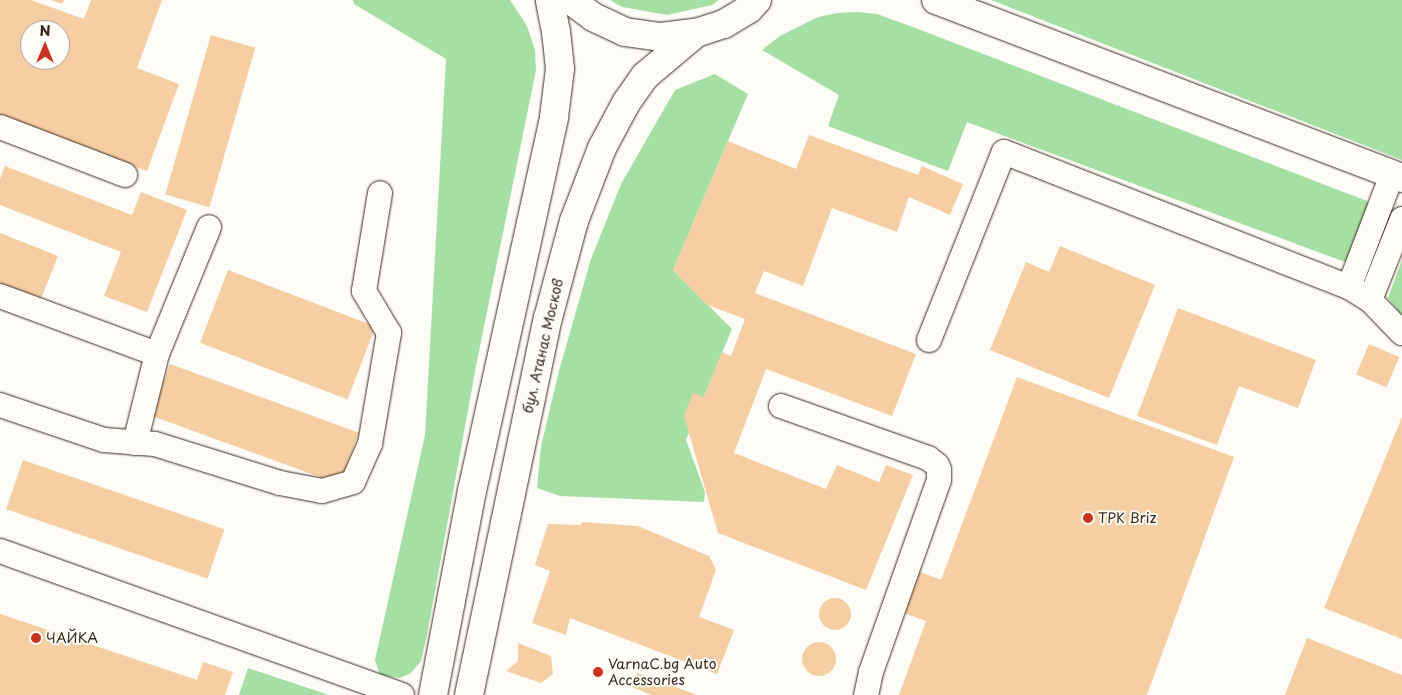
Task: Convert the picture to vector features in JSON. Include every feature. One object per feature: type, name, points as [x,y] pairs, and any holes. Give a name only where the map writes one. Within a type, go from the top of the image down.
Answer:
[{"type":"main road","points":[[433,695],[472,491],[554,117],[560,69],[550,0]]},
{"type":"main road","points":[[570,0],[593,18],[625,32],[661,37],[696,33],[724,24],[753,4],[778,0]]},
{"type":"main road","points":[[936,0],[1397,177]]},
{"type":"main road","name":"бул. Атанас Москов","points":[[469,695],[548,318],[574,221],[602,148],[626,103],[645,76],[696,33]]},
{"type":"lane","points":[[0,127],[125,175]]},
{"type":"lane","points":[[929,340],[1004,152],[1349,287],[1370,300],[1402,333]]},
{"type":"lane","points":[[1349,287],[1397,177]]},
{"type":"lane","points":[[0,405],[104,440],[155,444],[280,483],[322,491],[353,482],[370,444],[389,333],[364,291],[380,194]]},
{"type":"lane","points":[[1370,300],[1402,219]]},
{"type":"lane","points":[[135,443],[157,354],[209,227]]},
{"type":"lane","points":[[0,296],[157,354]]},
{"type":"lane","points":[[780,406],[928,458],[937,465],[939,470],[939,480],[871,672],[866,695]]},
{"type":"lane","points":[[0,551],[402,695]]},
{"type":"green space","points":[[353,0],[510,0],[527,26],[535,50],[536,70],[477,361],[427,635],[421,661],[411,673],[400,678],[380,675],[375,660],[425,435],[446,59],[354,4]]},
{"type":"green space","points":[[610,0],[719,0],[712,5],[667,15],[622,7]]},
{"type":"green space","points":[[991,0],[1402,0],[1402,160]]},
{"type":"green space","points":[[837,13],[877,14],[910,26],[1375,204],[1355,257],[1345,262],[967,122],[948,171],[828,126],[839,95],[762,50],[780,36],[818,17]]},
{"type":"green space","points":[[715,74],[748,94],[673,270],[732,329],[686,440],[705,492],[704,502],[560,496],[537,488],[541,446],[559,371],[591,259],[621,184],[675,90]]},
{"type":"green space","points":[[1402,260],[1402,316],[1388,298]]},
{"type":"green space","points":[[248,668],[329,695],[239,695]]},
{"type":"building","points":[[0,0],[31,0],[84,19],[91,0],[162,0],[137,68],[179,84],[147,171],[0,117]]},
{"type":"building","points":[[51,0],[64,0],[62,4]]},
{"type":"building","points":[[211,35],[255,48],[209,207],[165,195]]},
{"type":"building","points":[[809,135],[918,175],[922,166],[963,184],[950,215],[909,197],[897,232],[832,208],[803,286],[764,271],[755,293],[916,354],[892,416],[766,369],[734,453],[826,489],[837,465],[879,482],[886,465],[913,475],[866,590],[718,533],[684,416],[693,393],[704,397],[722,352],[731,356],[745,319],[707,305],[673,270],[728,141],[796,169]]},
{"type":"building","points":[[5,166],[132,215],[141,192],[187,210],[147,312],[104,296],[121,252],[0,205],[0,179]]},
{"type":"building","points":[[0,233],[58,256],[40,301],[0,285]]},
{"type":"building","points":[[1060,246],[1155,285],[1109,398],[990,350],[1026,262],[1049,272]]},
{"type":"building","points":[[228,270],[376,327],[348,399],[200,343]]},
{"type":"building","points":[[1178,308],[1316,360],[1298,408],[1239,386],[1217,445],[1137,416]]},
{"type":"building","points":[[1369,344],[1399,357],[1386,387],[1356,374]]},
{"type":"building","points":[[170,364],[359,433],[340,484],[151,416]]},
{"type":"building","name":"TPK Briz","points":[[1017,377],[1234,457],[1147,695],[899,695],[926,621],[901,612],[918,571],[941,580]]},
{"type":"building","points":[[1402,417],[1402,639],[1324,608]]},
{"type":"building","points":[[23,460],[224,529],[207,579],[6,509]]},
{"type":"building","points":[[583,522],[638,526],[709,556],[716,570],[699,617],[734,630],[717,674],[570,618],[566,635],[532,623],[550,571],[535,565],[548,524],[580,525]]},
{"type":"building","points":[[835,598],[841,599],[846,603],[850,608],[850,620],[846,625],[841,629],[835,630],[829,629],[824,625],[820,620],[819,614],[820,608],[824,603],[829,599]]},
{"type":"building","name":"ЧАЙКА","points":[[0,614],[197,680],[203,662],[233,672],[225,695],[0,695]]},
{"type":"building","points":[[1307,638],[1402,675],[1402,695],[1285,695]]},
{"type":"building","points":[[819,642],[826,643],[831,647],[835,652],[835,666],[831,671],[826,675],[819,676],[812,675],[807,671],[803,666],[802,659],[803,652],[807,647],[812,643]]},
{"type":"building","points":[[518,643],[551,656],[553,674],[541,683],[506,671],[518,661]]},
{"type":"building","points":[[637,673],[697,695],[652,695],[632,687]]},
{"type":"place","name":"TPK Briz","points":[[1088,518]]},
{"type":"place","name":"ЧАЙКА","points":[[36,638]]},
{"type":"place","name":"VarnaC.bg Auto Accessories","points":[[598,672]]}]
